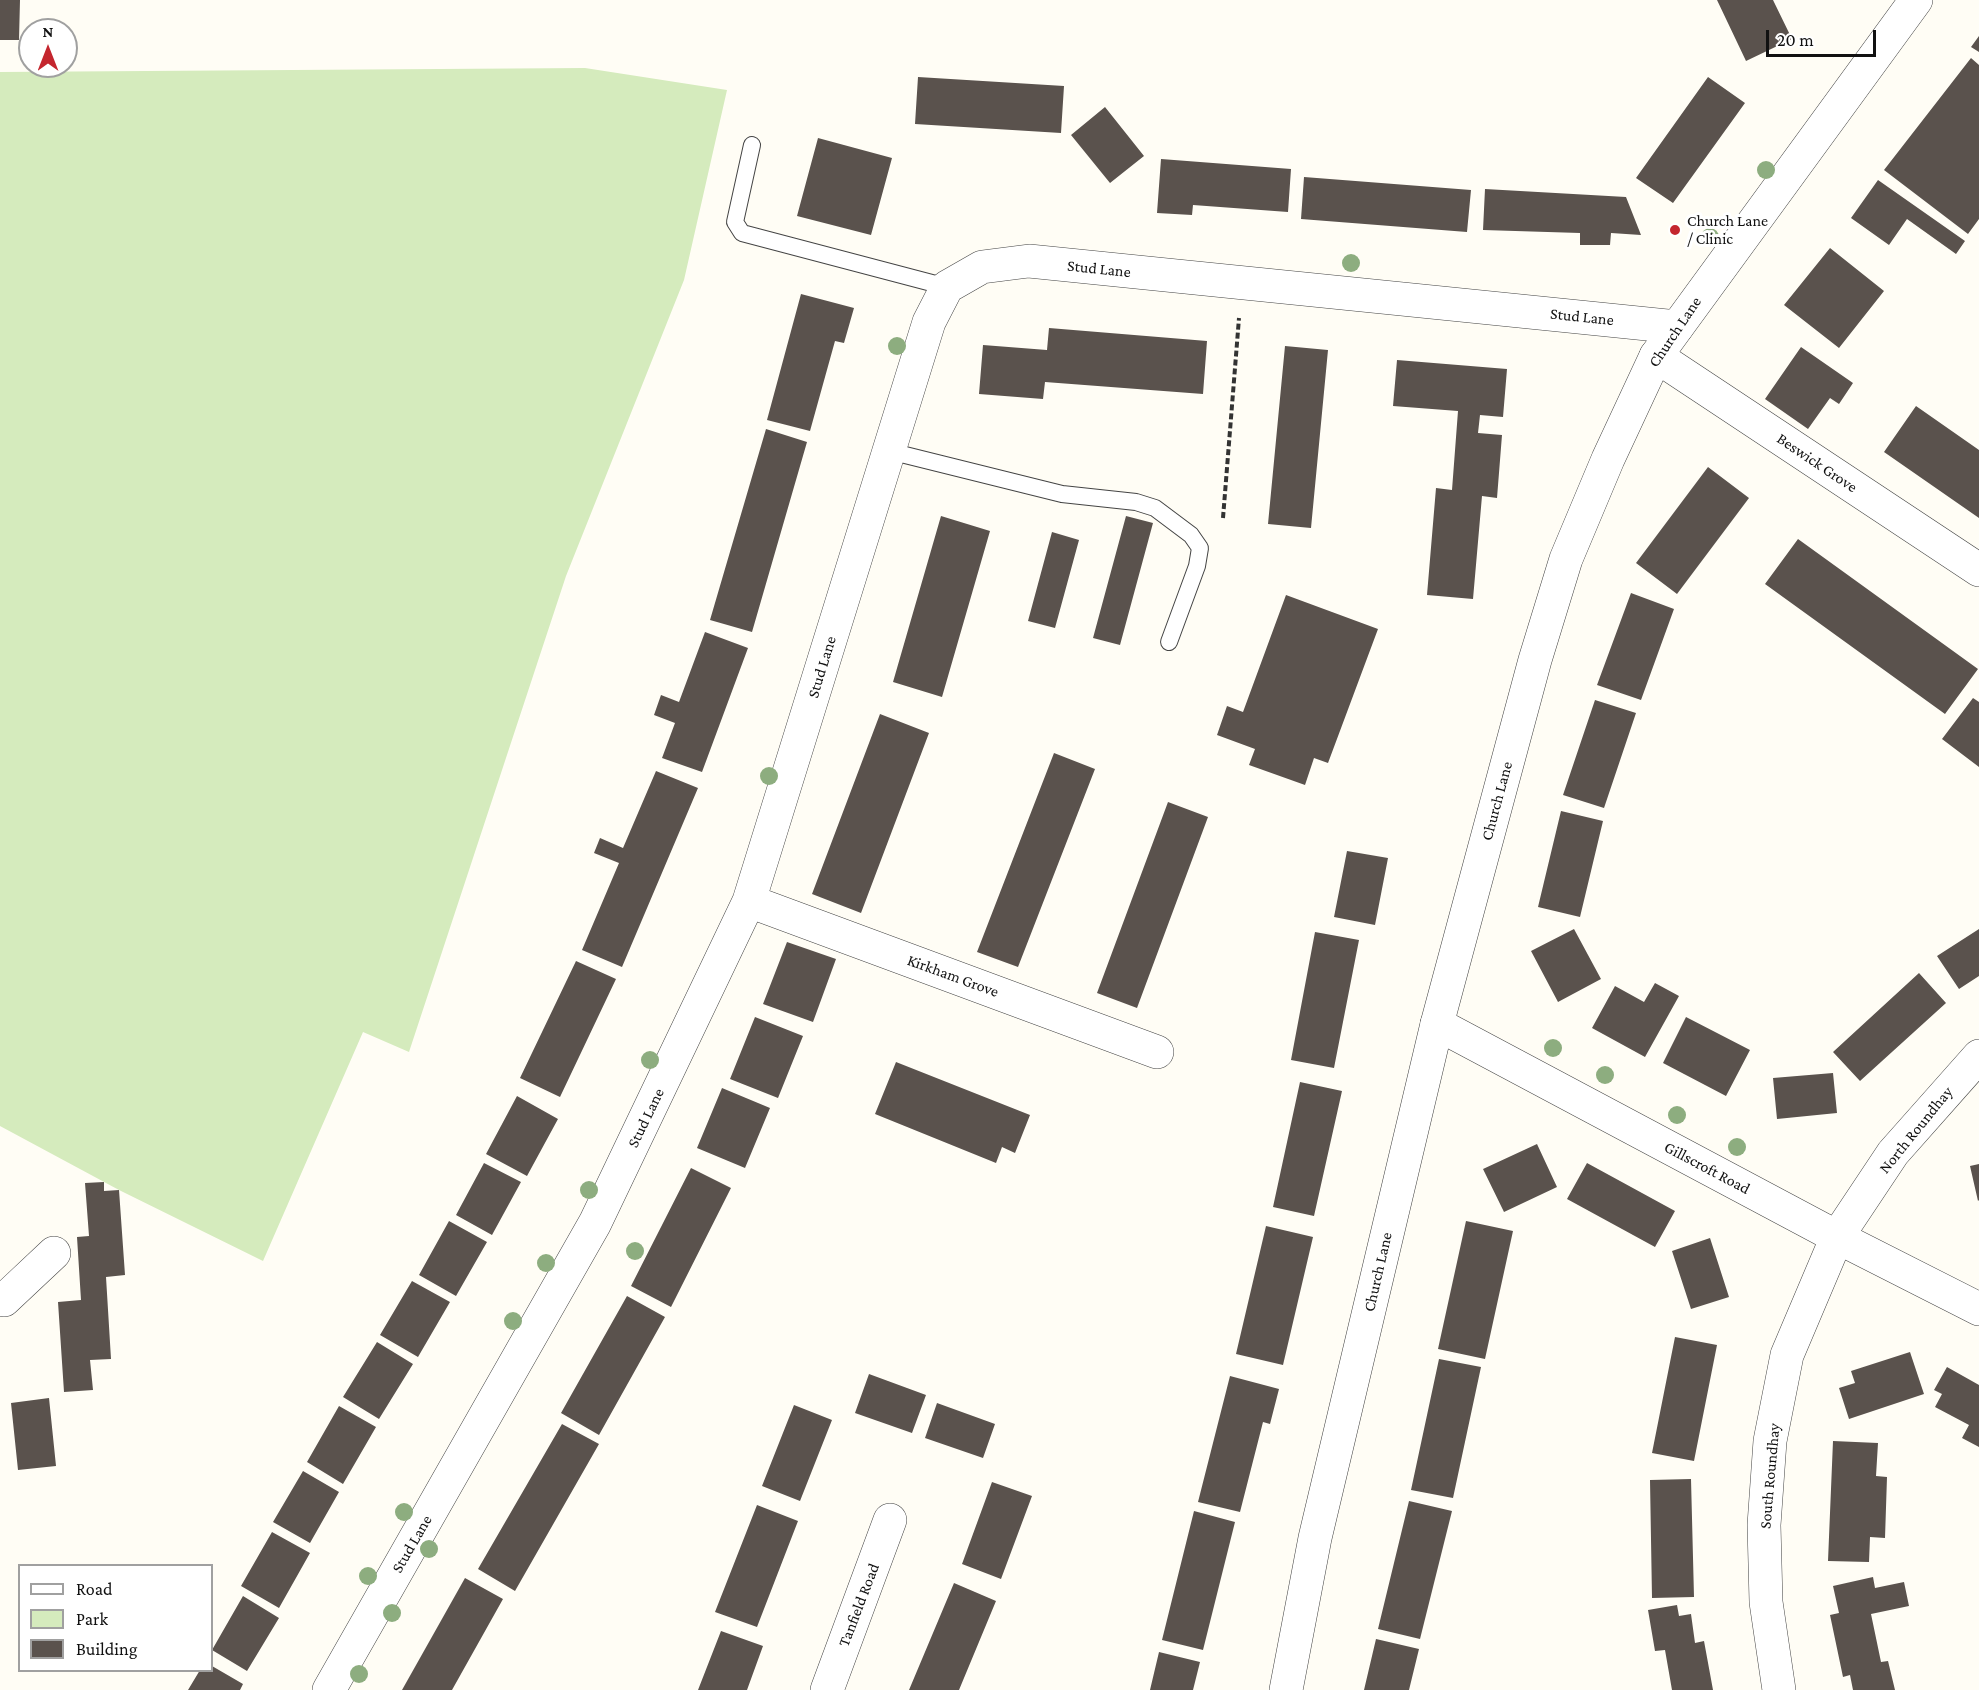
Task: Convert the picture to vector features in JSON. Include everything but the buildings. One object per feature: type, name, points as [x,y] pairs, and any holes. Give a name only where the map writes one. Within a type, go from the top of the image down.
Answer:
[{"type":"street","name":"Church Lane","points":[[1286,1690],[1315,1538],[1437,1024],[1532,671],[1566,559],[1608,459],[1656,356],[1916,0]]},
{"type":"street","name":"Stud Lane","points":[[329,1690],[595,1223],[749,901],[929,322],[947,287],[982,267],[1029,261],[1677,327]]},
{"type":"street","name":"Beswick Grove","points":[[1656,356],[1979,570]]},
{"type":"street","name":"Kirkham Grove","points":[[749,901],[1157,1052]]},
{"type":"street","name":"Gillscroft Road","points":[[1437,1024],[1837,1237],[1979,1309]]},
{"type":"street","name":"North Roundhay","points":[[1837,1237],[1893,1154],[1979,1056]]},
{"type":"street","name":"South Roundhay","points":[[1779,1690],[1766,1602],[1764,1525],[1770,1441],[1787,1355],[1837,1237]]},
{"type":"street","points":[[1,1301],[54,1253]]},
{"type":"street","name":"Tanfield Road","points":[[827,1690],[890,1520]]},
{"type":"lane","points":[[752,145],[735,222],[742,233],[947,287]]},
{"type":"lane","points":[[889,451],[1062,494],[1136,502],[1155,508],[1191,536],[1200,548],[1197,566],[1169,642]]},
{"type":"path","points":[[1223,518],[1242,284]]},
{"type":"green space","points":[[585,68],[727,90],[684,280],[566,576],[409,1052],[363,1032],[263,1261],[119,1190],[0,1126],[0,72],[18,72],[18,78],[78,78],[78,71]]},
{"type":"place","name":"Church Lane / Clinic","points":[[1675,230]]}]
